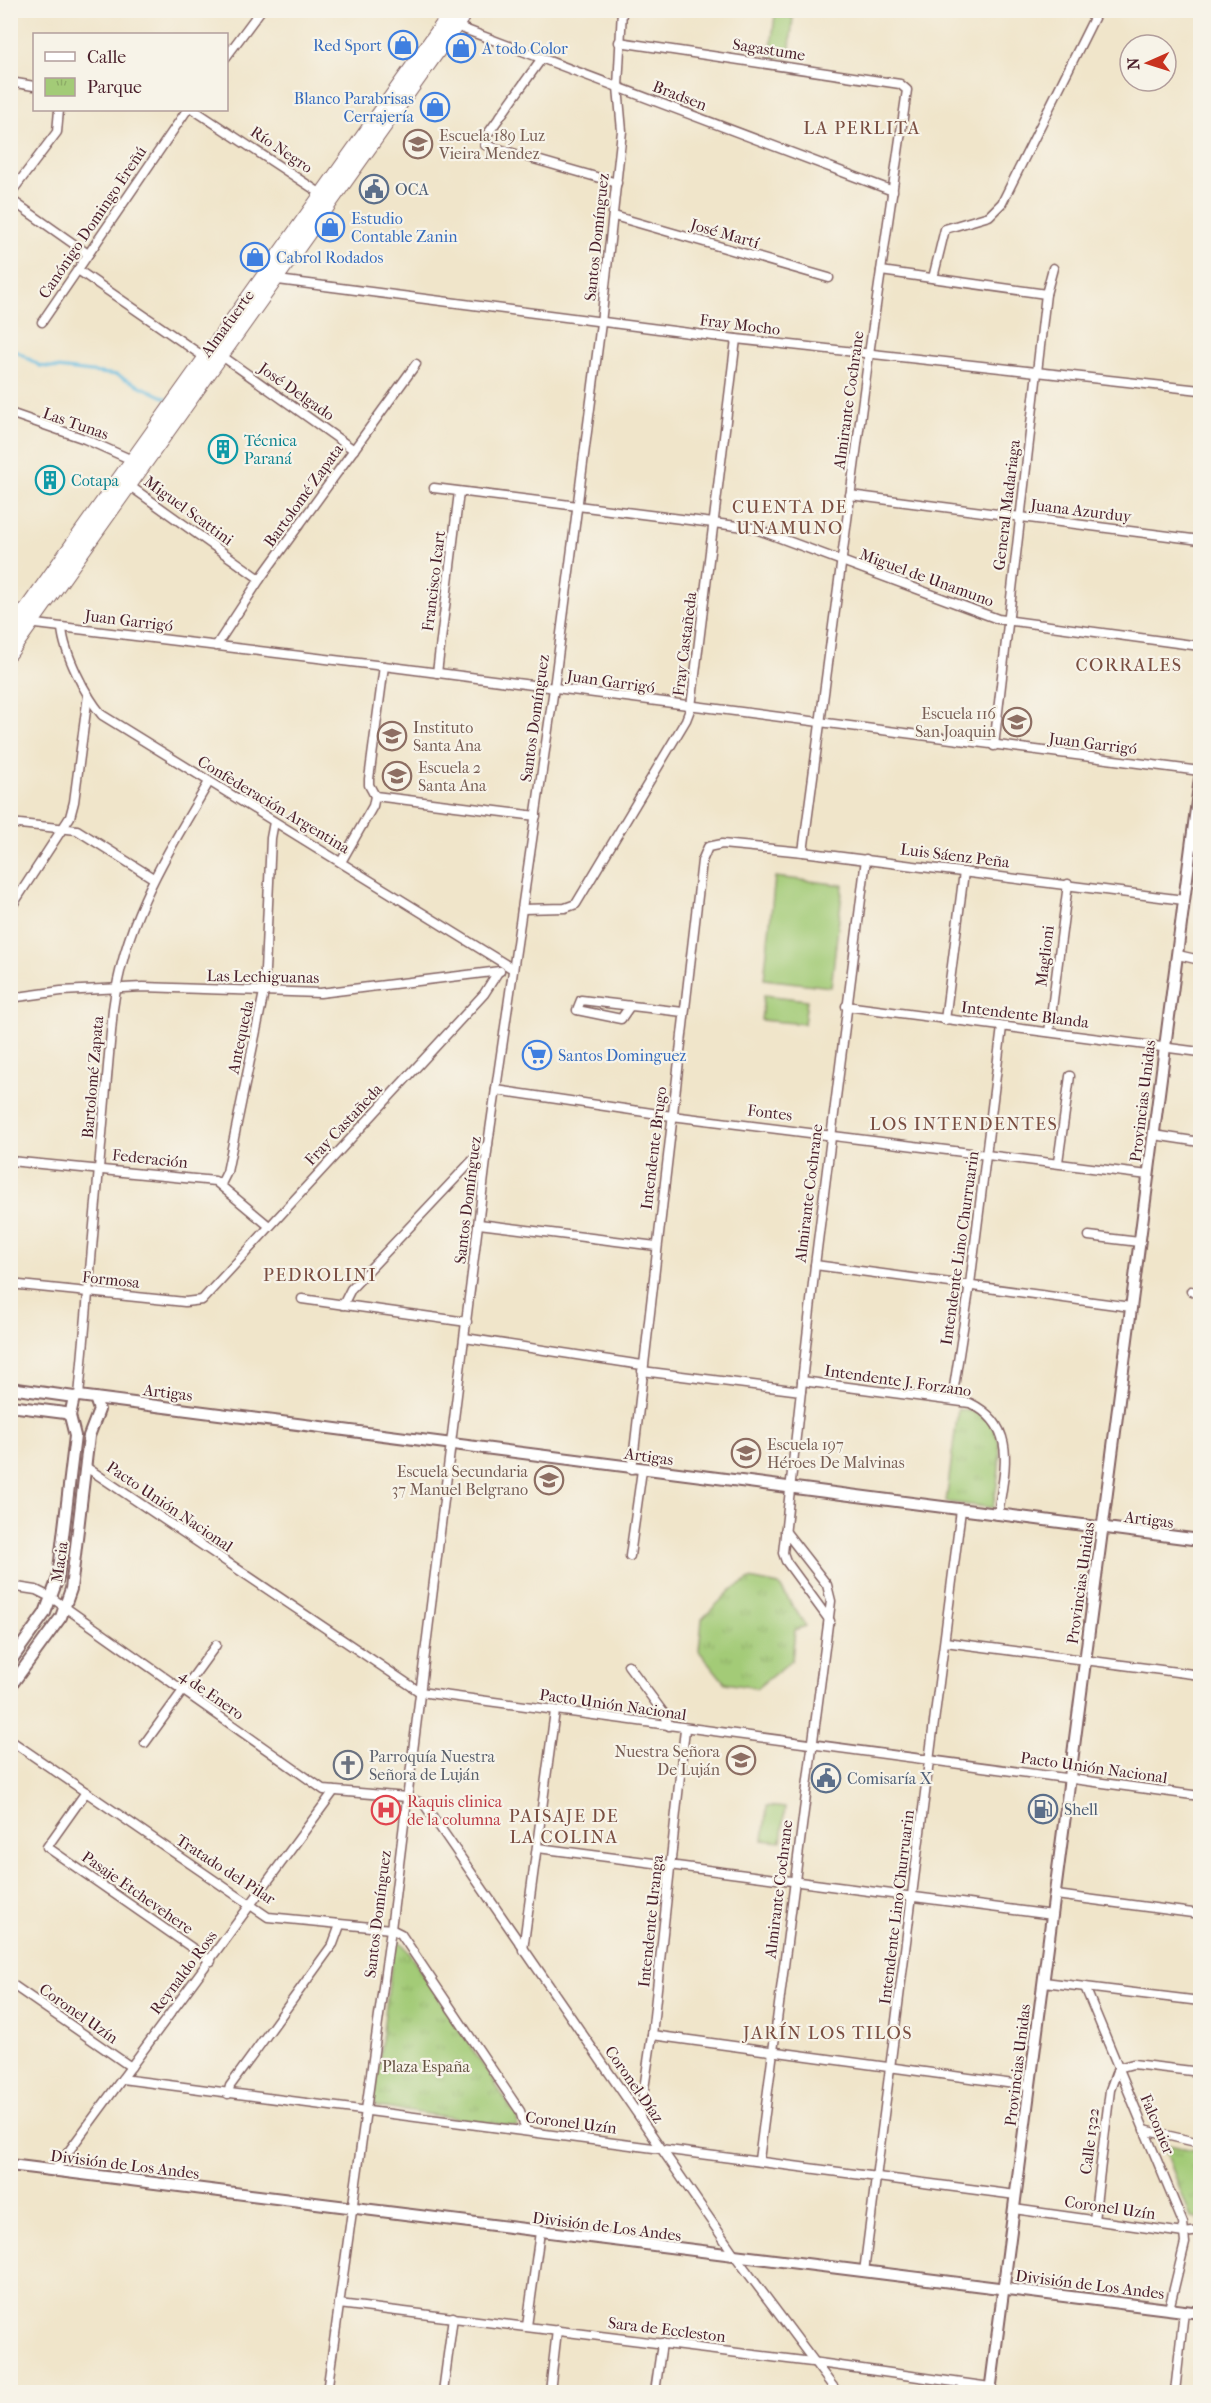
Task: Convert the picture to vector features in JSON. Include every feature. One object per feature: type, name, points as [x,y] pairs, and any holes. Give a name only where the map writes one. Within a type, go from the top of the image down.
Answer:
[{"type":"main road","name":"Almafuerte","points":[[10,653],[18,624],[453,10]]},
{"type":"main road","name":"Almafuerte","points":[[18,624],[130,486],[467,10]]},
{"type":"street","points":[[228,54],[261,10]]},
{"type":"street","name":"Santos Domínguez","points":[[327,2392],[391,1929],[488,1144],[554,688],[601,323],[622,124],[618,87],[618,42],[622,10]]},
{"type":"street","points":[[933,278],[945,230],[989,216],[1002,203],[1098,10]]},
{"type":"street","name":"Bradsen","points":[[456,26],[893,191]]},
{"type":"street","name":"Sagastume","points":[[618,42],[900,84],[908,90],[908,95]]},
{"type":"street","points":[[542,58],[487,135],[485,145],[617,183]]},
{"type":"street","points":[[10,82],[33,86]]},
{"type":"street","name":"Almirante Cochrane","points":[[803,852],[822,724],[868,354],[908,95]]},
{"type":"street","points":[[10,194],[57,132],[59,111]]},
{"type":"street","name":"Canónigo Domingo Ereñú","points":[[42,322],[187,111]]},
{"type":"street","name":"Río Negro","points":[[196,111],[323,195]]},
{"type":"street","points":[[10,199],[88,254]]},
{"type":"street","name":"José Martí","points":[[614,216],[829,278]]},
{"type":"street","name":"General Madariaga","points":[[994,746],[1046,294],[1053,268]]},
{"type":"street","points":[[78,270],[207,359]]},
{"type":"street","points":[[881,271],[1046,294]]},
{"type":"street","name":"Fray Mocho","points":[[278,280],[601,323],[1200,390]]},
{"type":"street","name":"Fray Castañeda","points":[[522,909],[566,908],[576,904],[686,720],[691,707],[736,339]]},
{"type":"street","name":"José Delgado","points":[[222,356],[354,450]]},
{"type":"street","name":"Bartolomé Zapata","points":[[216,646],[260,579],[416,364]]},
{"type":"street","name":"Las Tunas","points":[[10,413],[85,439],[132,460]]},
{"type":"street","name":"Miguel Scattini","points":[[130,486],[260,579]]},
{"type":"street","name":"Miguel de Unamuno","points":[[434,488],[753,528],[1007,621],[1200,646]]},
{"type":"street","name":"Francisco Icart","points":[[437,673],[459,492]]},
{"type":"street","name":"Juana Azurduy","points":[[850,495],[1200,540]]},
{"type":"street","name":"Juan Garrigó","points":[[18,624],[384,666],[1200,771]]},
{"type":"street","name":"Confederación Argentina","points":[[62,628],[63,642],[88,694],[102,715],[513,969]]},
{"type":"street","points":[[341,862],[373,806],[375,796],[369,779],[384,666]]},
{"type":"street","points":[[10,909],[63,829],[74,802],[88,694]]},
{"type":"street","name":"Provincias Unidas","points":[[990,2390],[1200,778]]},
{"type":"street","name":"Bartolomé Zapata","points":[[77,1396],[116,987],[122,957],[153,878],[209,782]]},
{"type":"street","points":[[375,796],[536,816]]},
{"type":"street","name":"Antequeda","points":[[221,1184],[227,1172],[264,992],[271,838],[274,822]]},
{"type":"street","points":[[10,823],[84,833],[153,878]]},
{"type":"street","name":"Luis Sáenz Peña","points":[[722,844],[866,859],[1184,900]]},
{"type":"street","name":"Intendente Brugo","points":[[630,1556],[642,1368],[702,861],[708,847],[722,844]]},
{"type":"street","name":"Almirante Cochrane","points":[[830,1622],[784,1557],[785,1531],[830,1134],[866,859]]},
{"type":"street","points":[[945,1020],[964,872]]},
{"type":"street","name":"Maglioni","points":[[1049,1032],[1068,884]]},
{"type":"street","points":[[1178,955],[1200,960]]},
{"type":"street","name":"Las Lechiguanas","points":[[10,998],[116,987],[320,993],[513,969]]},
{"type":"street","name":"Fray Castañeda","points":[[207,1296],[484,994],[498,972]]},
{"type":"street","points":[[630,1006],[621,1019],[577,1010],[577,1004],[581,1000],[683,1012]]},
{"type":"street","name":"Intendente Blanda","points":[[846,1006],[1200,1052]]},
{"type":"street","name":"Intendente Lino Churruarin","points":[[952,1400],[970,1284],[1002,1027]]},
{"type":"street","points":[[1058,1162],[1070,1076]]},
{"type":"street","name":"Fontes","points":[[496,1090],[672,1116],[1148,1174]]},
{"type":"street","points":[[1154,1135],[1200,1142]]},
{"type":"street","points":[[343,1305],[351,1288],[488,1144]]},
{"type":"street","name":"Federación","points":[[10,1161],[206,1179],[221,1184],[269,1226]]},
{"type":"street","points":[[479,1224],[656,1246]]},
{"type":"street","points":[[1089,1236],[1139,1242]]},
{"type":"street","points":[[815,1265],[1131,1307]]},
{"type":"street","name":"Formosa","points":[[10,1284],[185,1302],[202,1300],[207,1296]]},
{"type":"street","points":[[1191,1291],[1200,1293]]},
{"type":"street","points":[[302,1299],[467,1322]]},
{"type":"street","points":[[465,1338],[642,1368],[801,1391]]},
{"type":"street","name":"Intendente J. Forzano","points":[[802,1381],[970,1403],[988,1413],[1002,1434],[1006,1454],[998,1515]]},
{"type":"street","points":[[10,1388],[77,1396]]},
{"type":"street","name":"Artigas","points":[[77,1396],[1200,1540]]},
{"type":"street","name":"Macia","points":[[10,1662],[45,1613],[58,1578],[75,1436],[71,1420],[77,1396]]},
{"type":"street","name":"Macia","points":[[10,1687],[66,1608],[71,1589],[89,1436],[99,1410],[95,1398]]},
{"type":"street","points":[[10,1406],[65,1413],[71,1420],[94,1425]]},
{"type":"street","name":"Pacto Unión Nacional","points":[[86,1467],[420,1692],[1200,1796]]},
{"type":"street","name":"Intendente Lino Churruarin","points":[[864,2272],[961,1510]]},
{"type":"street","name":"Almirante Cochrane","points":[[759,2160],[830,1622],[831,1600],[827,1585],[785,1531]]},
{"type":"street","name":"4 de Enero","points":[[10,1586],[36,1590],[66,1608],[316,1785],[334,1791],[407,1797]]},
{"type":"street","points":[[945,1642],[1200,1675]]},
{"type":"street","points":[[145,1743],[216,1644]]},
{"type":"street","points":[[628,1665],[665,1715],[669,1726]]},
{"type":"street","points":[[523,1950],[555,1711]]},
{"type":"street","name":"Intendente Uranga","points":[[640,2116],[652,2036],[685,1729]]},
{"type":"street","name":"Tratado del Pilar","points":[[10,1740],[251,1906],[275,1918],[391,1929]]},
{"type":"street","name":"Reynaldo Ross","points":[[55,2170],[334,1791]]},
{"type":"street","name":"Pasaje Etchevehere","points":[[86,1792],[47,1847],[211,1961]]},
{"type":"street","name":"Coronel Díaz","points":[[407,1797],[424,1804],[735,2257],[812,2362],[837,2392]]},
{"type":"street","points":[[538,1848],[1053,1915]]},
{"type":"street","points":[[1056,1895],[1200,1914]]},
{"type":"street","points":[[228,2094],[230,2086],[333,1944],[340,1925]]},
{"type":"street","points":[[391,1929],[405,1939],[510,2094],[520,2111],[526,2131]]},
{"type":"street","points":[[1044,1982],[1200,2001]]},
{"type":"street","name":"Coronel Uzín","points":[[10,1983],[130,2067]]},
{"type":"street","name":"Falconier","points":[[1085,1987],[1184,2233],[1183,2253],[1169,2309]]},
{"type":"street","points":[[652,2036],[1029,2086]]},
{"type":"street","points":[[1118,2068],[1133,2064],[1200,2072]]},
{"type":"street","name":"Calle 1322","points":[[1094,2220],[1110,2090],[1118,2068]]},
{"type":"street","name":"Coronel Uzín","points":[[122,2079],[1016,2194]]},
{"type":"street","points":[[1144,2130],[1200,2143]]},
{"type":"street","name":"División de Los Andes","points":[[10,2165],[735,2257],[1200,2313]]},
{"type":"street","name":"Coronel Uzín","points":[[1014,2209],[1184,2233],[1200,2231]]},
{"type":"street","points":[[527,2326],[540,2232]]},
{"type":"street","name":"Sara de Eccleston","points":[[339,2304],[812,2362],[990,2390]]},
{"type":"street","points":[[1174,2392],[1184,2311]]},
{"type":"street","points":[[442,2392],[453,2317]]},
{"type":"street","points":[[550,2392],[557,2330]]},
{"type":"street","points":[[655,2392],[662,2343]]},
{"type":"green space","points":[[775,15],[793,17],[789,58],[770,56]]},
{"type":"green space","points":[[775,877],[843,885],[831,987],[764,979]]},
{"type":"green space","points":[[764,995],[807,1000],[804,1024],[761,1020]]},
{"type":"green space","points":[[958,1409],[981,1415],[990,1422],[996,1432],[1000,1457],[993,1508],[946,1502]]},
{"type":"green space","points":[[750,1579],[779,1585],[806,1626],[795,1630],[792,1660],[757,1688],[725,1683],[699,1651],[702,1619],[731,1590]]},
{"type":"green space","points":[[767,1806],[785,1808],[781,1842],[763,1840]]},
{"type":"green space","name":"Plaza España","points":[[394,1943],[403,1944],[517,2117],[518,2127],[377,2107],[374,2102]]},
{"type":"green space","points":[[1163,2144],[1200,2151],[1200,2219],[1191,2218]]},
{"type":"waterway","points":[[10,347],[40,366],[117,375],[170,400]]},
{"type":"place","name":"Red Sport","points":[[403,45]]},
{"type":"place","name":"A todo Color","points":[[461,48]]},
{"type":"place","name":"Blanco Parabrisas Cerrajería","points":[[435,107]]},
{"type":"place","name":"Escuela 189 Luz Vieira Mendez","points":[[418,144]]},
{"type":"place","name":"OCA","points":[[374,189]]},
{"type":"place","name":"Estudio Contable Zanin","points":[[330,227]]},
{"type":"place","name":"Cabrol Rodados","points":[[255,257]]},
{"type":"place","name":"Técnica Paraná","points":[[223,449]]},
{"type":"place","name":"Cotapa","points":[[50,480]]},
{"type":"place","name":"Escuela 116 San Joaquin","points":[[1017,722]]},
{"type":"place","name":"Instituto Santa Ana","points":[[392,736]]},
{"type":"place","name":"Escuela 2 Santa Ana","points":[[397,776]]},
{"type":"place","name":"Santos Dominguez","points":[[537,1055]]},
{"type":"place","name":"Escuela 197 Héroes De Malvinas","points":[[746,1453]]},
{"type":"place","name":"Escuela Secundaria 37 Manuel Belgrano","points":[[549,1480]]},
{"type":"place","name":"Nuestra Señora De Luján","points":[[741,1760]]},
{"type":"place","name":"Parroquía Nuestra Señora de Luján","points":[[348,1765]]},
{"type":"place","name":"Comisaría X","points":[[826,1778]]},
{"type":"place","name":"Shell","points":[[1043,1809]]},
{"type":"place","name":"Raquis clinica de la columna","points":[[386,1810]]},
{"type":"district","name":"LA PERLITA","points":[[862,128]]},
{"type":"district","name":"CUENTA DE UNAMUNO","points":[[790,517]]},
{"type":"district","name":"CORRALES","points":[[1129,665]]},
{"type":"district","name":"LOS INTENDENTES","points":[[964,1124]]},
{"type":"district","name":"PEDROLINI","points":[[320,1275]]},
{"type":"district","name":"PAISAJE DE LA COLINA","points":[[564,1826]]},
{"type":"district","name":"JARÍN LOS TILOS","points":[[828,2033]]}]
